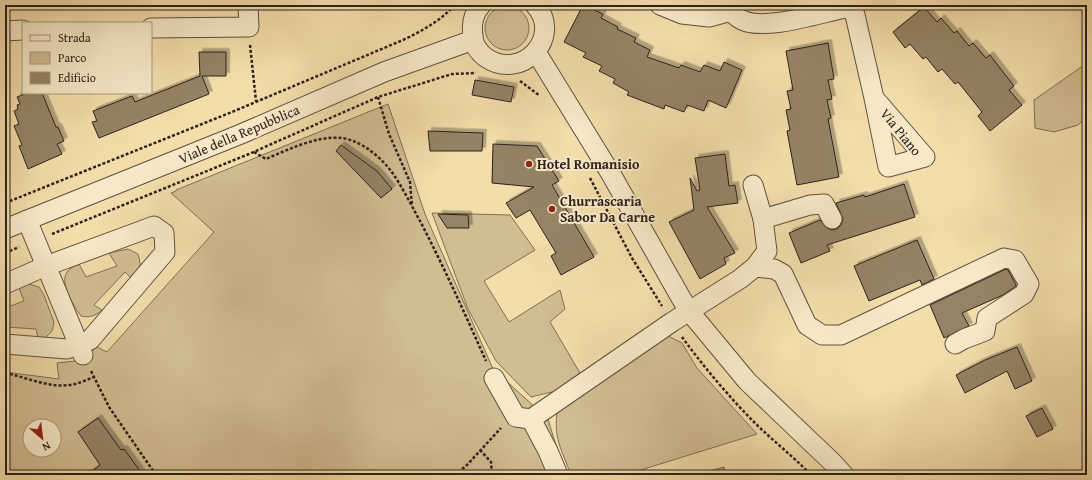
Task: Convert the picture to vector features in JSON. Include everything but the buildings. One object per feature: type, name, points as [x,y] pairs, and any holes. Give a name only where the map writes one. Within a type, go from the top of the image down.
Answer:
[{"type":"street","points":[[152,28],[249,27],[248,5]]},
{"type":"street","points":[[481,5],[476,11],[471,25],[473,40],[481,54],[494,63],[509,66],[524,62],[536,52],[543,39],[544,24],[539,10],[535,5]]},
{"type":"street","name":"Via Piano","points":[[660,5],[682,14],[709,16],[729,8],[742,20],[758,24],[768,24],[841,9],[848,5],[855,15],[874,98]]},
{"type":"street","points":[[5,31],[22,30]]},
{"type":"street","name":"Viale della Repubblica","points":[[5,229],[241,134],[384,72],[473,40]]},
{"type":"street","points":[[536,52],[611,174],[689,311],[747,381],[844,475]]},
{"type":"street","points":[[524,418],[740,279],[755,267],[767,251],[763,219],[753,185]]},
{"type":"street","points":[[763,219],[810,205],[824,204],[832,219]]},
{"type":"street","points":[[26,220],[81,350]]},
{"type":"street","points":[[5,284],[46,266],[154,226],[164,233],[165,252],[81,350]]},
{"type":"street","points":[[755,267],[774,269],[783,274],[807,325],[822,334],[841,335],[1004,258],[1015,260],[1029,284],[1024,294],[987,318],[985,331],[955,344]]},
{"type":"street","points":[[5,344],[81,350]]},
{"type":"street","points":[[494,378],[548,451],[558,475]]},
{"type":"path","points":[[5,203],[256,102],[403,40],[427,28],[440,19],[455,5]]},
{"type":"path","points":[[249,27],[256,102]]},
{"type":"path","points":[[5,253],[253,152],[378,97],[452,74],[479,73]]},
{"type":"path","points":[[514,78],[542,97]]},
{"type":"path","points":[[378,97],[390,134],[410,182],[413,208]]},
{"type":"path","points":[[253,152],[266,159],[307,142],[333,138],[353,141],[378,158],[391,171],[413,208],[435,250],[494,378]]},
{"type":"path","points":[[589,176],[631,257],[672,322],[705,367],[750,418],[797,460],[811,475]]},
{"type":"path","points":[[81,350],[109,407],[156,475]]},
{"type":"path","points":[[5,373],[52,385],[70,385],[94,377]]},
{"type":"path","points":[[454,475],[466,466],[506,423],[524,418]]},
{"type":"path","points":[[480,450],[491,462],[492,475]]},
{"type":"green space","points":[[503,6],[511,6],[523,12],[529,24],[529,32],[523,44],[511,50],[503,50],[491,44],[485,32],[485,24],[491,12]]},
{"type":"green space","points":[[1087,63],[1087,117],[1078,125],[1054,132],[1035,128],[1034,100]]},
{"type":"green space","points":[[388,104],[425,214],[493,369],[548,419],[565,475],[5,475],[5,372],[59,379],[57,363],[75,361],[97,347],[107,352],[214,232],[171,193]]},
{"type":"green space","points":[[432,213],[510,215],[535,250],[484,281],[509,322],[560,290],[565,309],[550,322],[580,373],[556,391],[531,397],[496,361],[468,309]]},
{"type":"green space","points":[[128,249],[138,254],[140,265],[138,270],[131,278],[125,272],[94,305],[102,310],[90,317],[81,316],[68,294],[65,275],[71,268],[79,264],[86,277],[117,266],[109,253]]},
{"type":"green space","points":[[29,284],[39,287],[44,295],[54,322],[52,331],[45,338],[38,338],[36,329],[5,327],[5,308],[24,301],[19,288]]},
{"type":"green space","points":[[664,334],[682,343],[697,368],[757,434],[631,473],[631,475],[571,475],[557,435],[556,418],[558,408]]},
{"type":"shaded area","points":[[724,467],[726,475],[695,475]]},
{"type":"place","name":"Hotel Romanisio","points":[[529,164]]},
{"type":"place","name":"Churrascaria Sabor Da Carne","points":[[552,209]]}]
